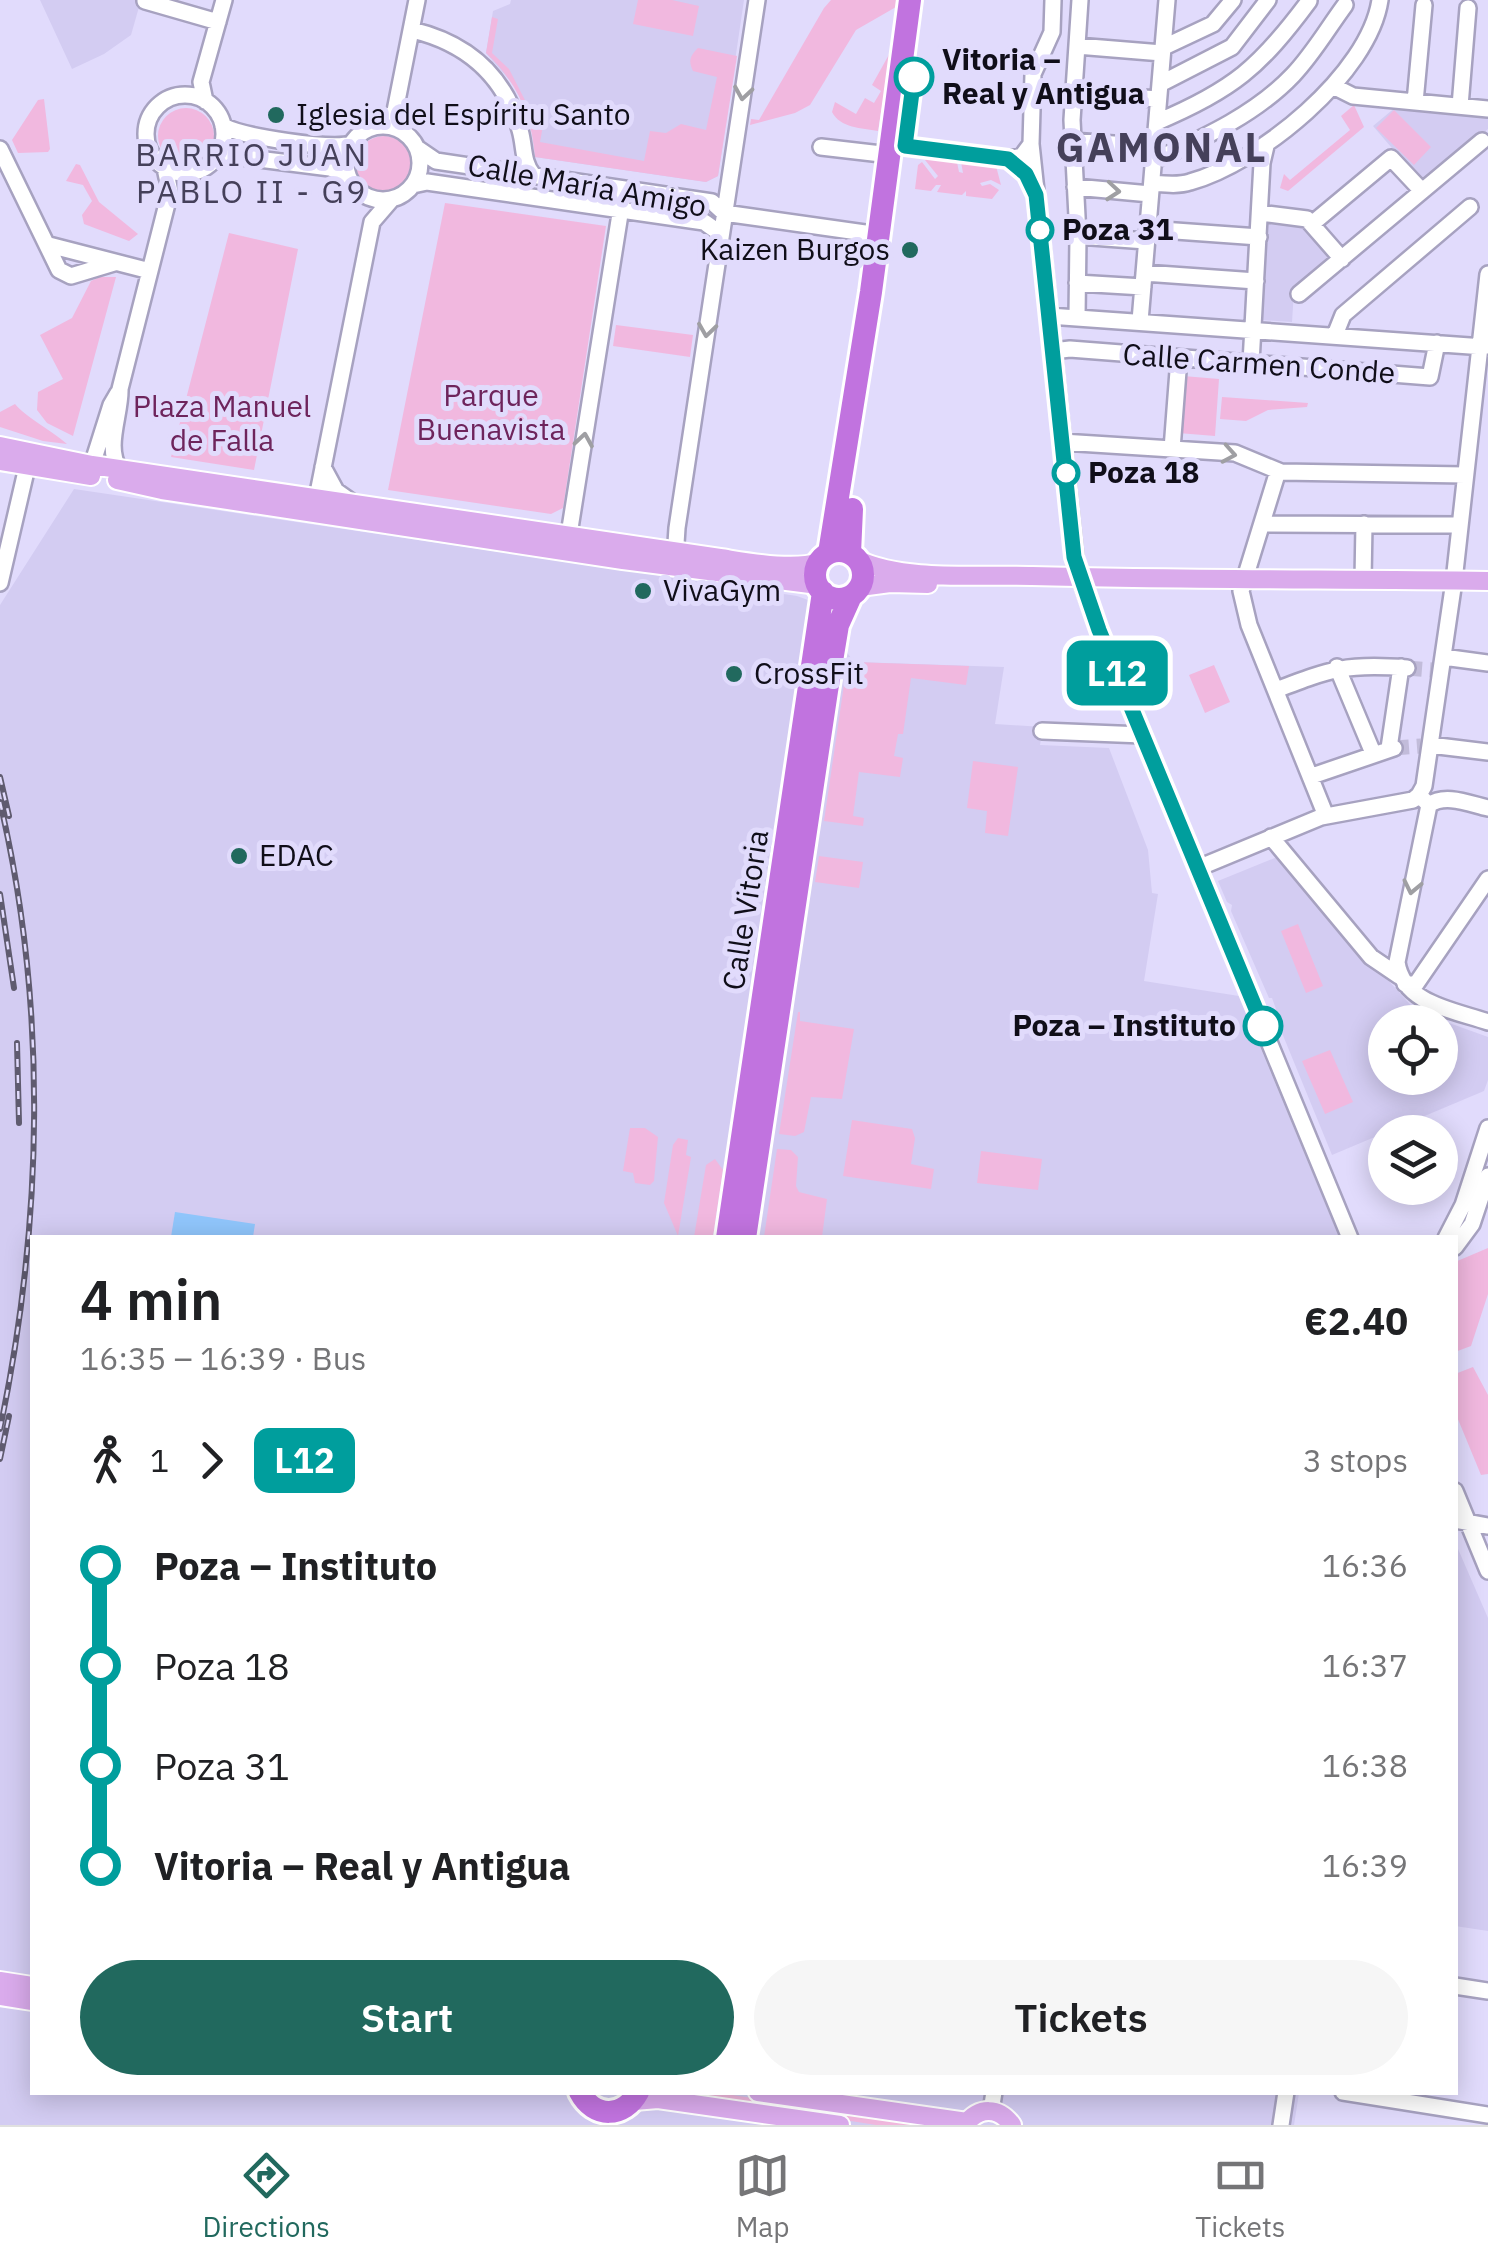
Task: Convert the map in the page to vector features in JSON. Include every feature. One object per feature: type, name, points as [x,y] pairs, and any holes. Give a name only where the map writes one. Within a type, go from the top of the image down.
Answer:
[{"type":"highway","name":"Calle Vitoria","points":[[727,1235],[833,568],[878,235],[897,151],[910,0]]},
{"type":"highway","name":"Calle Vitoria","points":[[833,568],[849,528],[897,151],[922,0]]},
{"type":"highway","points":[[833,568],[863,574],[855,592],[836,598],[833,568]]},
{"type":"highway","name":"Calle Vitoria","points":[[744,1235],[838,625],[855,592]]},
{"type":"highway","points":[[585,2102],[604,2112],[625,2108]]},
{"type":"main road","points":[[11,462],[677,560],[873,567],[1083,584]]},
{"type":"main road","points":[[11,462],[92,465],[238,494],[286,493],[316,505],[353,503],[394,517]]},
{"type":"main road","points":[[1243,586],[1363,580],[1488,592]]},
{"type":"main road","points":[[855,592],[890,583],[1453,586],[1488,581]]},
{"type":"main road","points":[[0,1982],[29,1993]]},
{"type":"main road","points":[[0,1996],[29,1993]]},
{"type":"main road","points":[[778,2095],[966,2123],[992,2102],[1012,2125]]},
{"type":"main road","points":[[625,2108],[658,2099],[840,2125]]},
{"type":"street","points":[[205,101],[201,82],[224,0]]},
{"type":"street","points":[[373,218],[348,174],[347,160],[352,144],[380,126],[394,111],[417,0]]},
{"type":"street","points":[[677,560],[720,234],[718,208],[729,185],[757,0]]},
{"type":"street","points":[[1053,0],[1052,32],[1033,74],[1031,144],[1074,552],[1143,734],[1349,1235]]},
{"type":"street","points":[[1070,350],[1077,283],[1072,141],[1080,0]]},
{"type":"street","points":[[1140,321],[1167,0]]},
{"type":"street","points":[[1077,46],[1162,50],[1213,24],[1233,0]]},
{"type":"street","points":[[1073,92],[1159,92],[1232,47],[1268,0]]},
{"type":"street","points":[[1076,188],[1151,188],[1190,182],[1266,146],[1333,86],[1370,32],[1380,0]]},
{"type":"street","points":[[145,1],[218,22]]},
{"type":"street","points":[[1157,122],[1214,94],[1250,70],[1272,50],[1309,1]]},
{"type":"street","points":[[1072,141],[1154,154],[1233,121],[1294,73],[1345,6]]},
{"type":"street","points":[[1415,102],[1424,6]]},
{"type":"street","points":[[1460,106],[1468,8]]},
{"type":"street","points":[[412,30],[458,46],[492,74],[510,102],[524,156],[533,174]]},
{"type":"street","points":[[1232,47],[1250,70]]},
{"type":"street","points":[[120,470],[112,453],[120,389],[170,192],[165,168],[148,147],[148,124],[160,105],[183,96],[201,82]]},
{"type":"street","points":[[1333,86],[1353,96],[1488,108]]},
{"type":"street","points":[[170,192],[188,173],[206,167],[218,154],[224,136],[215,110],[205,101],[183,96]]},
{"type":"street","points":[[316,505],[373,218],[413,185],[420,164],[417,148],[403,132],[394,111]]},
{"type":"street","points":[[223,126],[246,134],[334,146],[352,144]]},
{"type":"street","points":[[380,126],[403,132]]},
{"type":"street","points":[[1299,294],[1482,141]]},
{"type":"street","points":[[821,146],[1008,159],[1022,156],[1031,144]]},
{"type":"street","points":[[1250,363],[1262,159],[1266,146]]},
{"type":"street","name":"Calle María Amigo","points":[[417,148],[431,160],[533,174],[878,235]]},
{"type":"street","points":[[0,149],[59,270],[71,276],[114,263]]},
{"type":"street","points":[[218,154],[330,168],[348,174]]},
{"type":"street","points":[[509,171],[524,156]]},
{"type":"street","points":[[1313,224],[1391,158],[1422,191]]},
{"type":"street","points":[[1008,159],[1026,174],[1036,195]]},
{"type":"street","points":[[165,168],[188,173]]},
{"type":"street","name":"Calle María Amigo","points":[[413,185],[427,182],[704,222],[720,234]]},
{"type":"street","points":[[568,544],[624,190]]},
{"type":"street","points":[[360,191],[374,200],[391,200]]},
{"type":"street","points":[[1342,370],[1343,315],[1470,206]]},
{"type":"street","points":[[1260,213],[1304,217],[1342,258]]},
{"type":"street","points":[[1078,236],[1259,238]]},
{"type":"street","points":[[49,245],[150,271]]},
{"type":"street","points":[[59,270],[61,261],[80,253]]},
{"type":"street","points":[[1402,980],[1397,962],[1424,800],[1438,666],[1453,586],[1483,347],[1488,274]]},
{"type":"street","points":[[1077,283],[1256,282]]},
{"type":"street","points":[[1048,311],[1074,317],[1483,347]]},
{"type":"street","points":[[1159,356],[1162,323]]},
{"type":"street","name":"Calle Carmen Conde","points":[[1052,351],[1432,377],[1437,343]]},
{"type":"street","points":[[1172,449],[1179,358]]},
{"type":"street","points":[[0,584],[11,462],[37,461],[82,468],[92,465],[120,389]]},
{"type":"street","points":[[1062,442],[1236,454],[1278,471],[1464,475]]},
{"type":"street","points":[[286,493],[307,484],[323,467]]},
{"type":"street","points":[[323,467],[336,491],[353,503]]},
{"type":"street","points":[[1278,471],[1243,586],[1249,625],[1326,816]]},
{"type":"street","points":[[1262,524],[1460,524]]},
{"type":"street","points":[[1363,580],[1364,524]]},
{"type":"street","points":[[1438,666],[1488,663]]},
{"type":"street","points":[[1276,690],[1337,667],[1366,664],[1404,668],[1385,750]]},
{"type":"street","points":[[1337,667],[1385,750]]},
{"type":"street","points":[[1042,731],[1143,734]]},
{"type":"street","points":[[1427,746],[1488,752]]},
{"type":"street","points":[[1312,776],[1385,750]]},
{"type":"street","points":[[1198,868],[1326,816],[1413,800],[1446,799],[1488,808]]},
{"type":"street","points":[[1271,836],[1371,958],[1422,1000],[1488,1022]]},
{"type":"street","points":[[1402,980],[1416,984],[1488,879]]},
{"type":"street","points":[[1448,1235],[1463,1205],[1488,1128]]},
{"type":"street","points":[[1458,1243],[1472,1224],[1488,1176]]},
{"type":"street","points":[[1462,1522],[1488,1526]]},
{"type":"street","points":[[1462,1522],[1488,1570]]},
{"type":"street","points":[[1458,1986],[1488,1991]]},
{"type":"street","points":[[1281,2125],[1286,2095]]},
{"type":"street","points":[[1362,2095],[1488,2114]]},
{"type":"shaded area","points":[[40,0],[141,0],[131,35],[72,69]]},
{"type":"shaded area","points":[[511,0],[744,0],[718,176],[706,182],[535,157],[532,131],[517,89],[486,53],[493,11]]},
{"type":"shaded area","points":[[1397,106],[1488,113],[1488,129],[1421,182],[1373,126]]},
{"type":"shaded area","points":[[1267,222],[1303,225],[1332,258],[1294,291],[1292,322],[1261,320]]},
{"type":"shaded area","points":[[74,489],[797,596],[808,600],[854,662],[1004,667],[995,724],[1043,727],[1040,745],[1109,748],[1148,850],[1152,893],[1158,894],[1144,981],[1239,996],[1338,1235],[30,1235],[30,2095],[1299,2095],[1294,2125],[0,2125],[0,605]]},
{"type":"shaded area","points":[[1282,855],[1411,1005],[1368,1005],[1368,1095],[1458,1095],[1458,1026],[1488,1037],[1488,1080],[1484,1091],[1427,1115],[1368,1115],[1368,1140],[1332,1155],[1273,1011],[1276,1009],[1272,998],[1231,911],[1232,905],[1218,881]]},
{"type":"shaded area","points":[[1458,1549],[1488,1618],[1488,1931],[1458,1926]]},
{"type":"green space","points":[[638,0],[672,0],[699,6],[693,36],[633,24]]},
{"type":"green space","points":[[831,0],[897,0],[896,7],[856,30],[810,105],[750,125],[751,119],[759,120]]},
{"type":"green space","points":[[492,17],[498,19],[492,53],[509,69],[529,108],[546,109],[540,142],[644,161],[650,131],[666,133],[681,124],[706,130],[717,77],[693,71],[690,61],[695,51],[698,48],[737,56],[718,176],[706,182],[535,157],[521,100],[486,53]]},
{"type":"green space","points":[[891,51],[878,131],[840,121],[832,112],[835,102],[856,114],[865,98],[874,103],[881,91],[872,85]]},
{"type":"green space","points":[[44,99],[50,149],[18,153],[12,140],[38,100]]},
{"type":"green space","points":[[1354,105],[1364,127],[1288,191],[1280,188],[1284,174],[1290,180],[1350,130],[1341,116]]},
{"type":"green space","points":[[186,108],[205,117],[214,136],[205,155],[186,164],[167,155],[158,136],[167,117]]},
{"type":"green space","points":[[1394,110],[1431,147],[1414,165],[1376,128]]},
{"type":"green space","points":[[384,136],[403,145],[412,164],[403,183],[384,192],[365,183],[356,164],[365,145]]},
{"type":"green space","points":[[925,160],[957,162],[959,172],[963,173],[961,162],[996,166],[1001,185],[991,180],[980,183],[999,190],[992,199],[966,196],[966,191],[962,195],[937,192],[941,185],[931,191],[915,189],[918,165],[922,162],[935,179],[938,176]]},
{"type":"green space","points":[[76,164],[99,202],[138,234],[129,241],[84,224],[82,215],[92,201],[83,185],[66,181]]},
{"type":"green space","name":"Parque Buenavista","points":[[445,203],[606,226],[563,508],[551,514],[388,490]]},
{"type":"green space","name":"Plaza Manuel de Falla","points":[[229,233],[298,249],[254,470],[171,457]]},
{"type":"green space","points":[[116,277],[73,436],[47,423],[37,410],[38,392],[63,379],[40,335],[72,318],[91,281]]},
{"type":"green space","points":[[616,325],[693,335],[690,357],[613,346]]},
{"type":"green space","points":[[1183,376],[1219,379],[1215,436],[1178,433]]},
{"type":"green space","points":[[1222,397],[1308,403],[1307,407],[1268,410],[1246,421],[1220,419]]},
{"type":"green space","points":[[15,404],[67,444],[0,427],[0,412]]},
{"type":"green space","points":[[853,662],[969,666],[966,685],[911,678],[903,734],[898,734],[894,756],[903,758],[900,777],[859,772],[853,816],[864,818],[863,826],[824,821],[846,671],[852,669]]},
{"type":"green space","points":[[1214,665],[1230,702],[1205,713],[1189,675]]},
{"type":"green space","points":[[973,761],[1018,767],[1008,836],[985,833],[987,811],[967,808]]},
{"type":"green space","points":[[819,856],[863,862],[859,888],[815,882]]},
{"type":"green space","points":[[1298,924],[1323,986],[1306,993],[1281,931]]},
{"type":"green space","points":[[798,1012],[800,1021],[854,1029],[842,1099],[811,1097],[804,1132],[795,1136],[779,1134]]},
{"type":"green space","points":[[1330,1050],[1353,1102],[1325,1114],[1302,1061]]},
{"type":"green space","points":[[852,1120],[912,1129],[915,1138],[911,1164],[934,1169],[931,1189],[843,1176]]},
{"type":"green space","points":[[630,1128],[645,1128],[658,1137],[654,1181],[650,1185],[635,1183],[633,1173],[623,1171]]},
{"type":"green space","points":[[678,1138],[688,1140],[686,1155],[691,1157],[678,1235],[664,1203],[673,1145]]},
{"type":"green space","points":[[777,1149],[791,1150],[798,1157],[799,1192],[827,1199],[822,1235],[764,1235]]},
{"type":"green space","points":[[981,1151],[1042,1159],[1038,1190],[977,1183]]},
{"type":"green space","points":[[715,1159],[723,1170],[713,1235],[694,1235],[706,1165]]},
{"type":"green space","points":[[1488,1248],[1488,1294],[1471,1346],[1458,1351],[1458,1261]]},
{"type":"green space","points":[[1473,1367],[1488,1395],[1488,1474],[1481,1475],[1458,1419],[1458,1373]]},
{"type":"green space","points":[[689,2095],[732,2095],[932,2125],[876,2125]]},
{"type":"water","points":[[175,1212],[255,1224],[253,1235],[171,1235]]},
{"type":"tunnel","points":[[1407,668],[1432,670]]},
{"type":"tunnel","points":[[1394,748],[1421,746]]},
{"type":"railway","points":[[0,777],[9,816]]},
{"type":"railway","points":[[0,802],[16,879],[26,957],[34,1115],[25,1273],[0,1429]]},
{"type":"railway","points":[[0,894],[14,988]]},
{"type":"railway","points":[[17,1043],[19,1123]]},
{"type":"railway","points":[[0,1459],[9,1416]]},
{"type":"bus line","name":"L12","points":[[914,77],[905,146],[1008,159],[1026,174],[1036,195],[1076,566],[1263,1026]]},
{"type":"place","name":"Vitoria – Real y Antigua","points":[[914,77]]},
{"type":"place","name":"Iglesia del Espíritu Santo","points":[[276,115]]},
{"type":"place","name":"Poza 31","points":[[1040,230]]},
{"type":"place","name":"Kaizen Burgos","points":[[910,250]]},
{"type":"place","name":"Poza 18","points":[[1066,473]]},
{"type":"place","name":"VivaGym","points":[[643,591]]},
{"type":"place","name":"CrossFit","points":[[734,674]]},
{"type":"place","name":"EDAC","points":[[239,856]]},
{"type":"place","name":"Poza – Instituto","points":[[1263,1026]]},
{"type":"district","name":"GAMONAL","points":[[1162,148]]},
{"type":"district","name":"BARRIO JUAN PABLO II - G9","points":[[252,174]]}]
